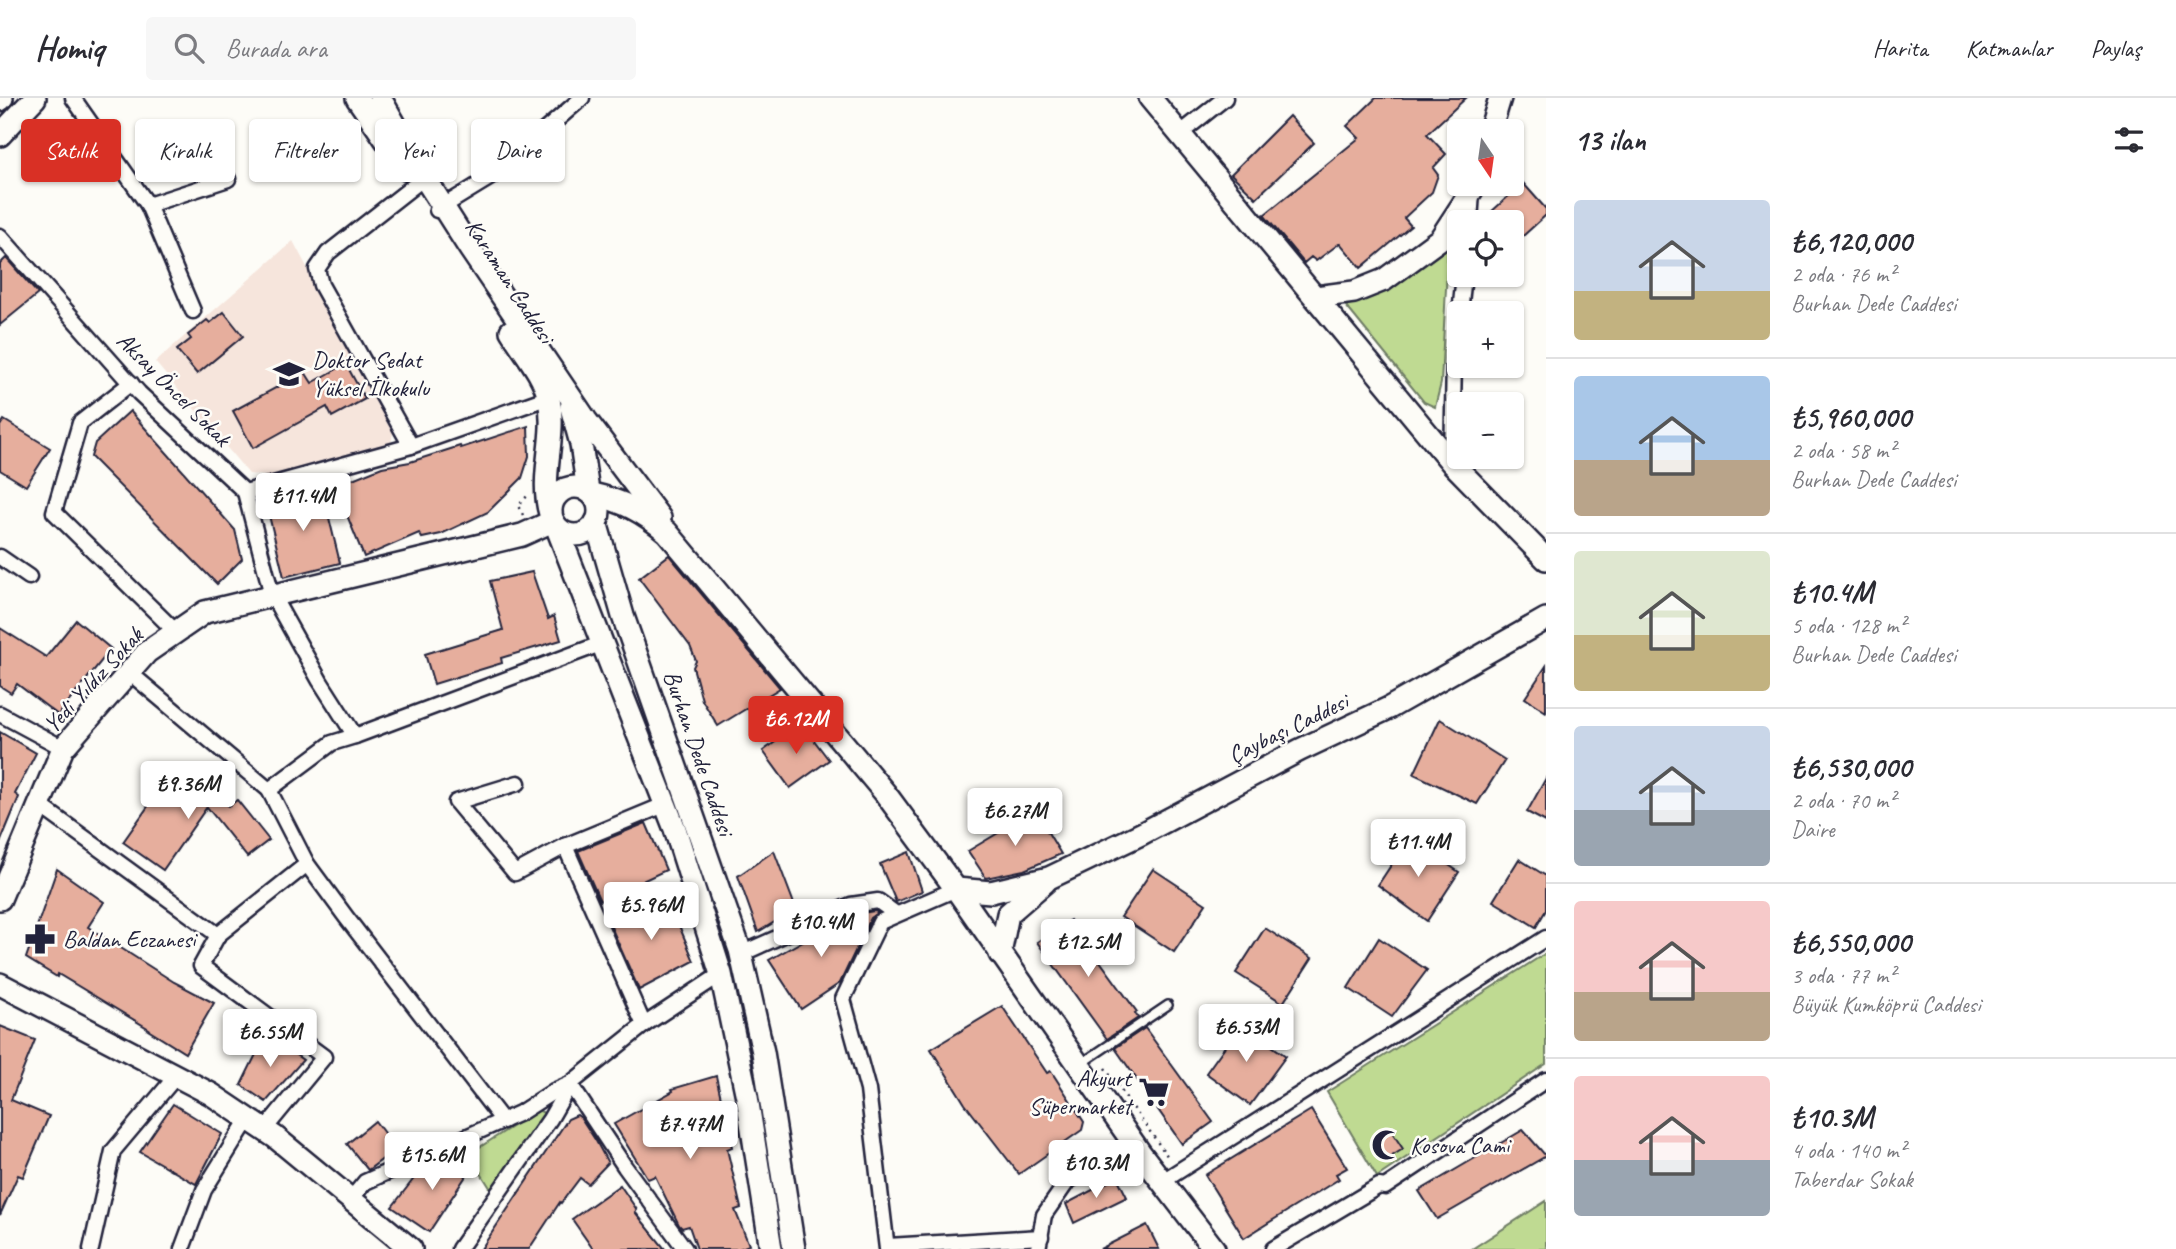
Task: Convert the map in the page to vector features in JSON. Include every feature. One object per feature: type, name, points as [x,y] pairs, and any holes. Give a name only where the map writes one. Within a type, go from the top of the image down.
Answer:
[{"type":"street","points":[[0,135],[35,98]]},
{"type":"street","points":[[72,98],[148,205],[193,312]]},
{"type":"street","name":"Karaman Caddesi","points":[[357,98],[375,121]]},
{"type":"street","points":[[439,209],[491,177],[582,98]]},
{"type":"street","points":[[1150,98],[1447,457]]},
{"type":"street","points":[[1181,133],[1225,98]]},
{"type":"street","points":[[1494,119],[1500,98]]},
{"type":"street","name":"Karaman Caddesi","points":[[382,99],[391,119]]},
{"type":"street","points":[[148,205],[219,182]]},
{"type":"street","points":[[411,446],[321,285],[317,269],[328,253],[417,182]]},
{"type":"street","name":"Karaman Caddesi","points":[[421,182],[531,363],[586,419],[655,510],[667,532]]},
{"type":"street","points":[[1316,297],[1354,292],[1384,279],[1440,239],[1467,196]]},
{"type":"street","name":"Aksay Öncel Sokak","points":[[0,235],[131,383],[245,492]]},
{"type":"street","points":[[131,383],[80,423],[54,512],[176,632]]},
{"type":"street","points":[[355,737],[272,595],[245,492],[411,446],[557,392]]},
{"type":"street","name":"Karaman Caddesi","points":[[557,392],[581,444],[590,492]]},
{"type":"street","name":"Karaman Caddesi","points":[[548,523],[545,475],[557,392]]},
{"type":"street","points":[[1458,469],[1546,559]]},
{"type":"street","points":[[590,492],[599,509],[592,528],[579,535],[571,535],[548,523],[554,498],[559,492],[574,487],[618,500],[636,508],[667,532],[885,793],[956,889],[1132,1141],[1214,1249]]},
{"type":"street","name":"Burhan Dede Caddesi","points":[[596,522],[623,617],[741,954],[762,1052],[794,1249]]},
{"type":"street","name":"Yedi Yıldız Sokak","points":[[0,899],[63,748],[147,652],[205,612],[522,535],[548,523]]},
{"type":"street","name":"Burhan Dede Caddesi","points":[[548,523],[603,643],[675,829],[721,974],[747,1097],[771,1249]]},
{"type":"street","points":[[0,557],[29,578]]},
{"type":"street","name":"Çaybaşı Caddesi","points":[[1049,878],[1389,708],[1546,619]]},
{"type":"street","points":[[269,790],[332,743],[355,737],[603,643]]},
{"type":"street","points":[[130,673],[269,790],[307,864],[503,1121]]},
{"type":"street","points":[[0,714],[63,748]]},
{"type":"street","points":[[518,783],[456,802],[515,873],[565,846],[664,804]]},
{"type":"street","points":[[38,804],[218,935]]},
{"type":"street","points":[[565,846],[644,1025]]},
{"type":"street","points":[[182,1249],[204,1190],[256,1124],[324,1057],[201,966],[218,935],[307,864]]},
{"type":"street","points":[[1049,878],[992,892],[956,889],[880,922],[843,999],[868,1090],[887,1247],[1040,1243],[1044,1215],[1067,1182],[1132,1141]]},
{"type":"street","points":[[1000,954],[1008,914],[1049,878]]},
{"type":"street","points":[[741,954],[851,905],[878,901],[895,914]]},
{"type":"street","points":[[1163,1181],[1546,938]]},
{"type":"street","points":[[351,1199],[365,1182],[520,1113],[570,1084],[644,1025],[721,974]]},
{"type":"street","points":[[0,984],[211,1094],[256,1124],[411,1249]]},
{"type":"street","points":[[91,1249],[113,1151],[177,1075]]},
{"type":"street","points":[[1273,1249],[1379,1186],[1385,1187],[1546,1080]]},
{"type":"street","points":[[459,1249],[550,1119],[570,1084]]},
{"type":"street","points":[[570,1084],[625,1167],[685,1249]]},
{"type":"lane","points":[[1079,1065],[1168,1005]]},
{"type":"path","points":[[518,506],[548,523]]},
{"type":"shaded area","name":"Doktor Sedat Yüksel İlkokulu","points":[[293,241],[393,433],[391,443],[268,476],[249,474],[155,362]]},
{"type":"green space","points":[[1440,246],[1447,250],[1441,383],[1435,407],[1424,402],[1346,306],[1394,284]]},
{"type":"green space","points":[[1546,953],[1546,1064],[1377,1177],[1327,1092]]},
{"type":"green space","points":[[538,1110],[544,1113],[543,1119],[492,1191],[469,1154]]},
{"type":"green space","points":[[1546,1201],[1546,1249],[1472,1249]]},
{"type":"building","points":[[1376,98],[1466,98],[1427,134],[1446,154],[1433,168],[1438,175],[1432,192],[1404,218],[1411,226],[1361,268],[1340,243],[1316,261],[1311,257],[1304,263],[1264,215],[1359,138],[1347,126]]},
{"type":"building","points":[[1289,116],[1314,143],[1256,198],[1231,174]]},
{"type":"building","points":[[1524,184],[1546,209],[1546,215],[1524,235],[1524,210],[1493,210],[1509,196],[1524,196]]},
{"type":"building","points":[[6,258],[38,294],[0,325],[0,264]]},
{"type":"building","points":[[224,312],[243,336],[197,374],[177,350],[191,339],[188,335],[207,320],[210,323]]},
{"type":"building","points":[[346,364],[365,399],[332,417],[327,407],[253,448],[233,411],[305,372],[312,383]]},
{"type":"building","points":[[130,411],[235,530],[242,559],[217,584],[91,457],[95,443]]},
{"type":"building","points":[[4,420],[50,448],[26,486],[0,470],[0,426]]},
{"type":"building","points":[[528,426],[529,456],[522,478],[488,512],[441,534],[422,538],[419,533],[364,557],[335,486],[382,467],[410,462],[460,446],[461,448]]},
{"type":"building","points":[[322,489],[340,563],[284,577],[266,503]]},
{"type":"building","points":[[669,555],[780,688],[718,726],[702,700],[693,667],[696,661],[690,646],[639,578]]},
{"type":"building","points":[[532,572],[548,619],[554,616],[561,640],[501,658],[502,663],[434,684],[425,654],[503,630],[490,581]]},
{"type":"building","points":[[76,620],[111,649],[58,715],[17,684],[11,693],[0,686],[0,628],[46,657]]},
{"type":"building","points":[[1546,666],[1546,712],[1525,698]]},
{"type":"building","points":[[1440,719],[1505,760],[1477,804],[1414,774]]},
{"type":"building","points":[[801,723],[829,760],[790,788],[763,751]]},
{"type":"building","points":[[0,732],[36,753],[15,794],[19,797],[0,843]]},
{"type":"building","points":[[175,768],[229,806],[237,800],[269,840],[247,857],[207,807],[163,870],[123,842]]},
{"type":"building","points":[[1546,778],[1546,822],[1527,812]]},
{"type":"building","points":[[1035,811],[1061,854],[1024,870],[986,878],[968,851]]},
{"type":"building","points":[[646,823],[666,870],[600,901],[578,851]]},
{"type":"building","points":[[1409,838],[1459,872],[1427,921],[1378,885]]},
{"type":"building","points":[[774,851],[796,909],[758,932],[738,876]]},
{"type":"building","points":[[909,852],[922,891],[896,902],[880,864]]},
{"type":"building","points":[[1519,859],[1546,876],[1546,910],[1536,927],[1493,901]]},
{"type":"building","points":[[57,869],[104,902],[88,927],[174,982],[214,1003],[185,1053],[58,974],[57,977],[26,958]]},
{"type":"building","points":[[1153,869],[1206,904],[1174,952],[1121,917]]},
{"type":"building","points":[[667,897],[694,961],[639,990],[608,920]]},
{"type":"building","points":[[875,911],[878,913],[871,918],[840,983],[801,1009],[769,960],[854,914]]},
{"type":"building","points":[[1070,920],[1137,1012],[1135,1013],[1138,1018],[1107,1039],[1037,942]]},
{"type":"building","points":[[1265,928],[1312,958],[1283,1003],[1236,973]]},
{"type":"building","points":[[1379,938],[1427,970],[1392,1017],[1348,988]]},
{"type":"building","points":[[1002,1006],[1047,1073],[1051,1071],[1084,1122],[1082,1130],[1019,1174],[965,1104],[931,1049]]},
{"type":"building","points":[[1241,1024],[1286,1056],[1250,1105],[1206,1073]]},
{"type":"building","points":[[0,1026],[35,1040],[11,1100],[49,1116],[23,1177],[18,1175],[0,1215]]},
{"type":"building","points":[[1145,1028],[1213,1122],[1182,1144],[1115,1048]]},
{"type":"building","points":[[266,1034],[303,1060],[266,1102],[241,1085]]},
{"type":"building","points":[[716,1076],[732,1147],[727,1149],[741,1208],[735,1210],[749,1245],[739,1249],[697,1249],[689,1226],[682,1228],[679,1225],[655,1176],[648,1179],[614,1124],[673,1091],[672,1089]]},
{"type":"building","points":[[173,1104],[222,1134],[196,1184],[140,1152]]},
{"type":"building","points":[[1311,1110],[1347,1168],[1336,1174],[1339,1179],[1244,1238],[1205,1175]]},
{"type":"building","points":[[577,1115],[608,1163],[588,1184],[580,1178],[560,1202],[529,1249],[481,1249],[568,1119]]},
{"type":"building","points":[[375,1121],[396,1149],[368,1170],[347,1144]]},
{"type":"building","name":"Kosova Cami","points":[[1390,1129],[1403,1149],[1384,1161],[1371,1141]]},
{"type":"building","points":[[1523,1130],[1546,1156],[1437,1219],[1419,1191]]},
{"type":"building","points":[[459,1154],[470,1170],[429,1232],[392,1207],[419,1172]]},
{"type":"building","points":[[1117,1177],[1127,1197],[1074,1223],[1066,1204]]},
{"type":"building","points":[[620,1185],[637,1210],[635,1212],[665,1249],[593,1249],[572,1219]]},
{"type":"building","points":[[1147,1225],[1159,1249],[1100,1249]]},
{"type":"place","name":"Doktor Sedat Yüksel İlkokulu","points":[[289,374]]},
{"type":"place","name":"Baldan Eczanesi","points":[[40,939]]},
{"type":"place","name":"Akyurt Süpermarket","points":[[1154,1092]]},
{"type":"place","name":"Kosova Cami","points":[[1387,1145]]}]
